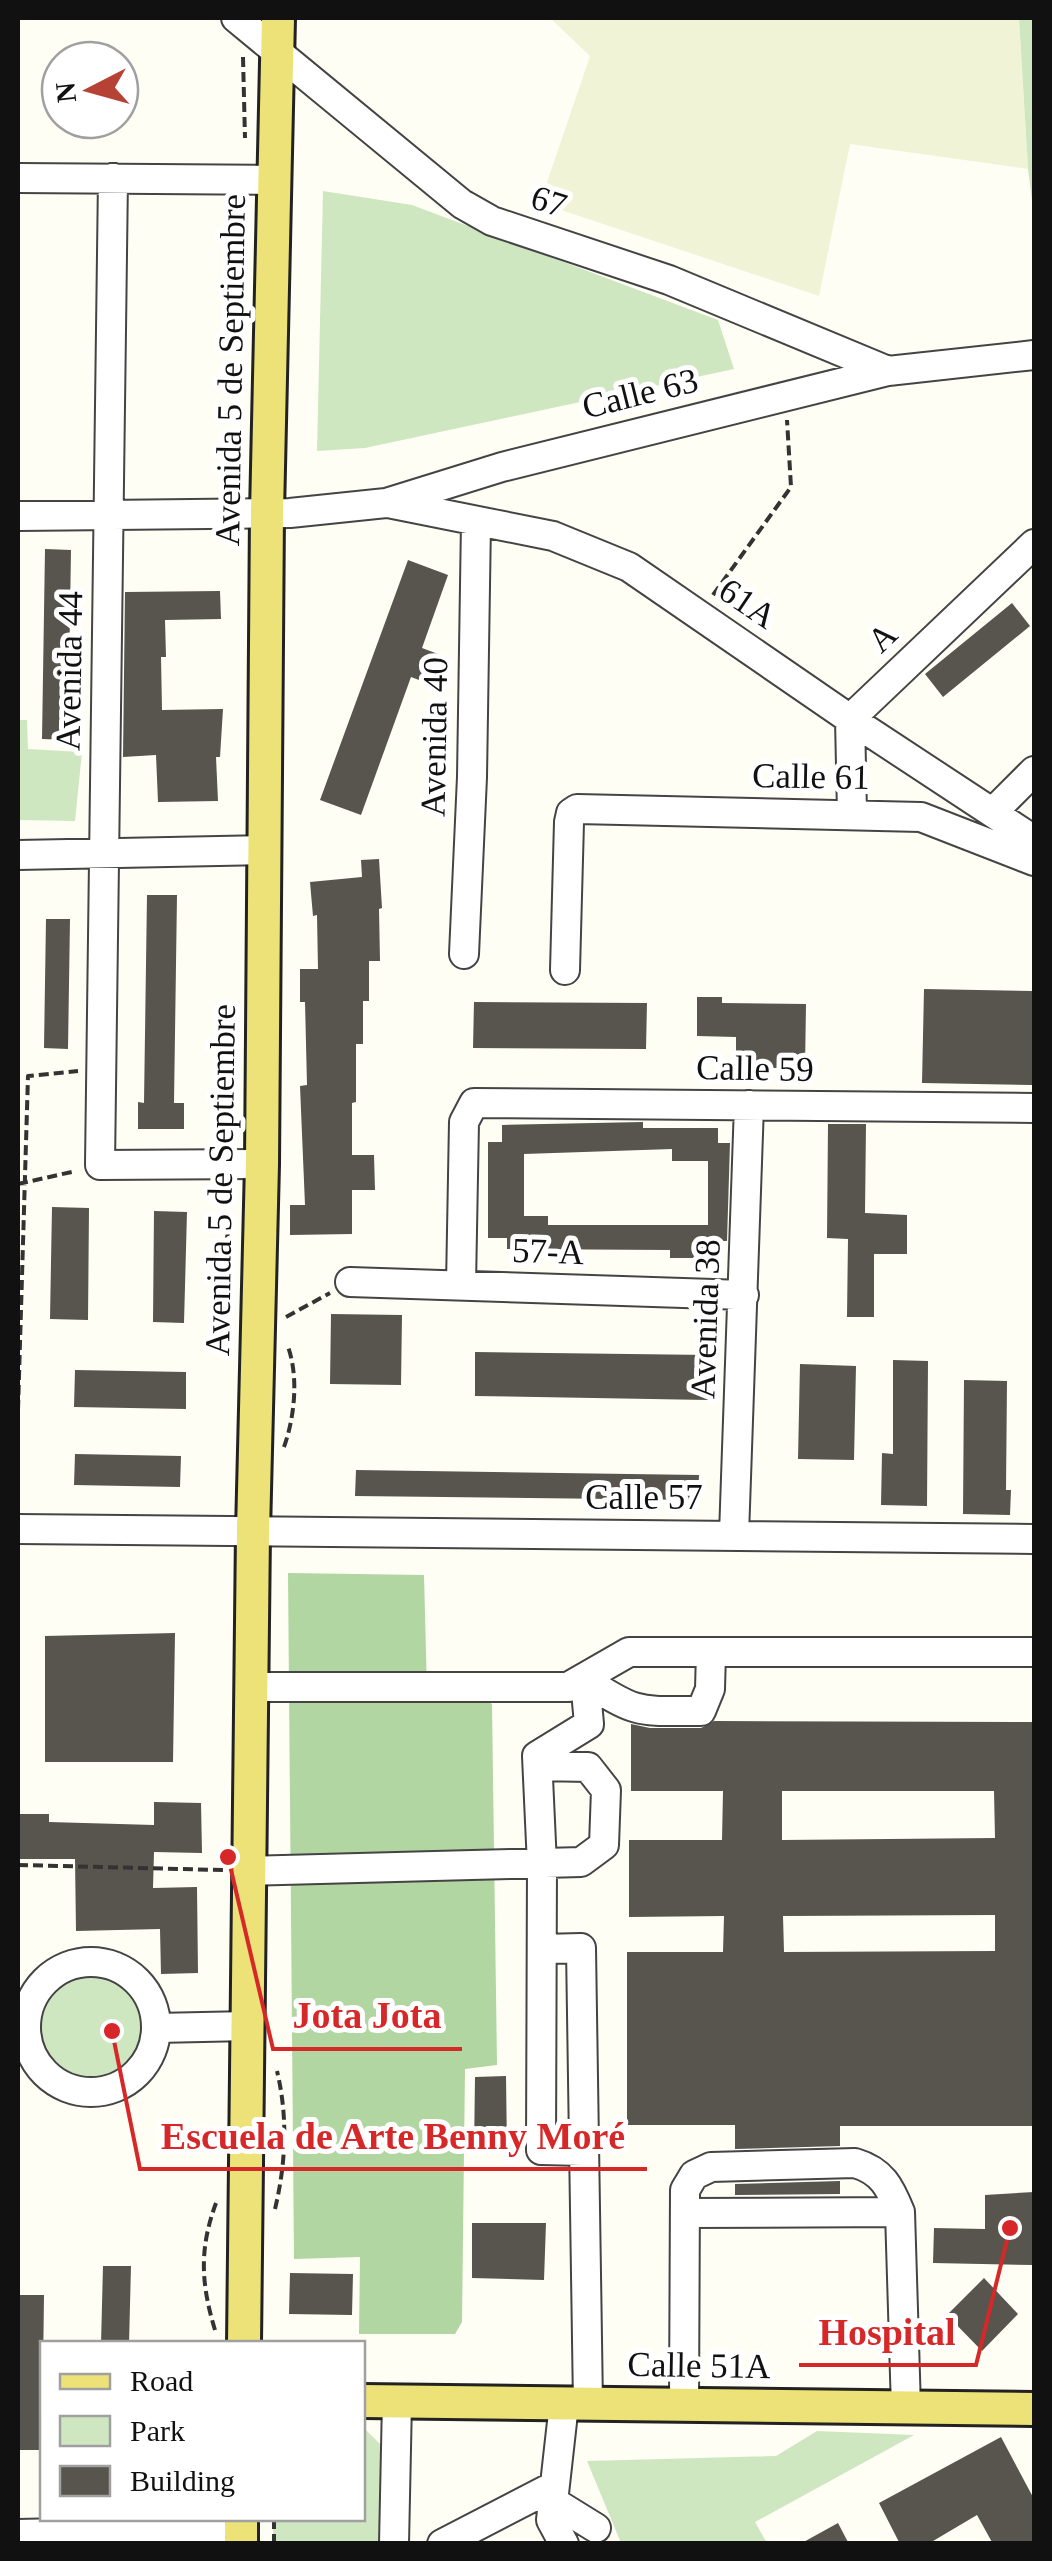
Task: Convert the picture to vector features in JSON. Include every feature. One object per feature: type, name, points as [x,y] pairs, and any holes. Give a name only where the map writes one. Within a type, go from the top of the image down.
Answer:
[{"type":"main road","name":"Avenida 5 de Septiembre","points":[[248,2339],[253,1532],[278,18]]},
{"type":"main road","name":"Calle 51A","points":[[365,2401],[1034,2410]]},
{"type":"street","name":"67","points":[[236,18],[462,204],[492,221],[669,280],[888,371]]},
{"type":"street","points":[[18,178],[273,180]]},
{"type":"street","name":"Avenida 44","points":[[100,1165],[112,178]]},
{"type":"street","name":"Calle 63","points":[[18,516],[267,513],[386,503],[502,467],[888,371],[1034,354]]},
{"type":"street","name":"61A","points":[[386,503],[553,536],[629,567],[1034,840]]},
{"type":"street","name":"Avenida 40","points":[[464,954],[472,777],[476,522]]},
{"type":"street","name":"A","points":[[850,719],[1034,544]]},
{"type":"street","points":[[850,719],[852,813]]},
{"type":"street","points":[[993,812],[1034,771]]},
{"type":"street","name":"Calle 61","points":[[565,970],[568,822],[577,809],[921,817],[1034,862]]},
{"type":"street","points":[[18,855],[265,850]]},
{"type":"street","name":"Calle 59","points":[[461,1286],[464,1122],[474,1103],[1034,1108]]},
{"type":"street","name":"Avenida 38","points":[[734,1536],[749,1105]]},
{"type":"street","points":[[100,1165],[262,1164]]},
{"type":"street","name":"57-A","points":[[350,1282],[744,1295]]},
{"type":"street","name":"Calle 57","points":[[18,1529],[1034,1539]]},
{"type":"street","points":[[252,1687],[568,1687],[629,1652],[1034,1652]]},
{"type":"street","points":[[585,1680],[639,1712],[701,1711],[710,1689],[712,1652]]},
{"type":"street","points":[[584,2151],[541,2150],[542,1865],[537,1756],[588,1724],[585,1680]]},
{"type":"street","points":[[249,1871],[581,1862],[604,1846],[606,1790],[588,1766],[538,1766]]},
{"type":"street","points":[[542,1949],[581,1948],[584,2151],[576,2404],[551,2520],[564,2544]]},
{"type":"street","points":[[83,1962],[105,1963],[126,1971],[142,1986],[153,2006],[156,2028],[153,2048],[128,2081],[110,2090],[89,2092],[60,2083],[37,2063],[28,2044],[26,2022],[32,2000],[44,1982],[62,1968],[83,1962]]},
{"type":"street","points":[[156,2028],[249,2026]]},
{"type":"street","points":[[684,2405],[685,2190],[694,2175],[711,2167],[856,2163],[873,2168],[890,2187],[900,2212],[906,2408]]},
{"type":"street","points":[[685,2213],[900,2212]]},
{"type":"street","points":[[394,2544],[397,2402]]},
{"type":"street","points":[[554,2494],[596,2528]]},
{"type":"street","points":[[442,2544],[554,2494]]},
{"type":"street","points":[[18,2534],[89,2538],[241,2530]]},
{"type":"path","points":[[699,615],[791,487],[785,395]]},
{"type":"path","points":[[18,1410],[28,1076],[102,1070]]},
{"type":"path","points":[[18,1184],[100,1165]]},
{"type":"path","points":[[282,1319],[350,1282]]},
{"type":"path","points":[[18,1865],[249,1871]]},
{"type":"green space","points":[[550,18],[1019,18],[1028,169],[850,144],[819,296],[540,203],[590,56]]},
{"type":"green space","points":[[1019,18],[1034,18],[1034,216],[1028,169]]},
{"type":"green space","points":[[323,191],[412,205],[718,320],[734,369],[365,448],[317,451]]},
{"type":"green space","points":[[18,720],[27,720],[28,749],[82,752],[75,821],[18,820]]},
{"type":"green space","points":[[288,1573],[424,1575],[427,1692],[486,1692],[492,1705],[497,2065],[465,2069],[462,2322],[455,2334],[359,2334],[360,2257],[294,2259]]},
{"type":"green space","points":[[92,1973],[113,1977],[130,1989],[142,2006],[146,2027],[142,2048],[130,2065],[113,2077],[92,2081],[71,2077],[54,2065],[42,2048],[38,2027],[42,2006],[54,1989],[71,1977]]},
{"type":"green space","points":[[365,2429],[386,2450],[395,2539],[372,2544],[273,2544],[273,2521],[365,2521]]},
{"type":"green space","points":[[817,2431],[914,2435],[755,2522],[767,2543],[621,2543],[587,2461],[776,2456]]},
{"type":"building","points":[[45,549],[71,550],[68,740],[42,739]]},
{"type":"building","points":[[408,560],[448,575],[422,648],[446,657],[435,686],[411,677],[361,815],[320,800]]},
{"type":"building","points":[[220,591],[221,619],[165,620],[166,657],[161,657],[162,710],[223,709],[220,757],[216,757],[218,801],[158,802],[156,755],[123,757],[125,592]]},
{"type":"building","points":[[1012,603],[1030,626],[943,697],[925,674]]},
{"type":"building","points":[[379,859],[380,961],[369,961],[369,1001],[363,1001],[363,1044],[356,1044],[356,1102],[352,1103],[352,1155],[374,1155],[375,1190],[352,1190],[352,1234],[290,1235],[290,1205],[305,1205],[300,1086],[307,1085],[305,1002],[300,1002],[300,969],[318,969],[317,915],[313,916],[310,882],[362,877],[361,860]]},
{"type":"building","points":[[147,895],[177,895],[174,1103],[184,1103],[184,1129],[138,1129],[138,1102],[144,1103]]},
{"type":"building","points":[[46,919],[70,919],[68,1049],[44,1048]]},
{"type":"building","points":[[924,989],[1033,991],[1032,1085],[922,1083]]},
{"type":"building","points":[[697,997],[722,997],[722,1003],[806,1004],[805,1068],[736,1068],[736,1037],[697,1036]]},
{"type":"building","points":[[474,1002],[647,1003],[646,1049],[473,1048]]},
{"type":"building","points":[[643,1122],[643,1128],[718,1128],[718,1143],[730,1143],[727,1241],[712,1241],[712,1258],[670,1258],[670,1250],[507,1249],[507,1238],[488,1238],[488,1142],[502,1142],[502,1125]],"holes":[[[672,1149],[672,1161],[708,1161],[708,1225],[548,1225],[548,1216],[524,1216],[524,1154]]]},
{"type":"building","points":[[828,1124],[866,1124],[865,1213],[907,1215],[907,1254],[874,1254],[874,1317],[847,1317],[848,1239],[827,1238]]},
{"type":"building","points":[[52,1207],[89,1208],[88,1320],[50,1319]]},
{"type":"building","points":[[154,1211],[187,1212],[184,1323],[153,1322]]},
{"type":"building","points":[[331,1314],[402,1315],[401,1385],[330,1384]]},
{"type":"building","points":[[475,1352],[709,1355],[708,1400],[475,1396]]},
{"type":"building","points":[[893,1360],[928,1361],[927,1506],[881,1505],[882,1453],[893,1454]]},
{"type":"building","points":[[800,1364],[856,1366],[854,1460],[798,1459]]},
{"type":"building","points":[[75,1370],[186,1372],[186,1409],[74,1407]]},
{"type":"building","points":[[964,1380],[1007,1381],[1006,1490],[1011,1490],[1010,1515],[963,1514]]},
{"type":"building","points":[[75,1454],[181,1456],[180,1487],[74,1485]]},
{"type":"building","points":[[356,1470],[699,1475],[698,1500],[355,1496]]},
{"type":"building","points":[[175,1633],[173,1762],[45,1762],[45,1636]]},
{"type":"building","points":[[714,1721],[1034,1722],[1034,2126],[840,2126],[840,2146],[735,2149],[735,2125],[627,2125],[627,1952],[723,1952],[724,1916],[629,1917],[629,1840],[722,1840],[723,1791],[631,1791],[631,1724],[701,1728]],"holes":[[[782,1791],[994,1791],[995,1838],[782,1840]],[[995,1915],[995,1951],[784,1952],[783,1916]]]},
{"type":"building","points":[[154,1802],[201,1803],[202,1853],[154,1852],[153,1888],[197,1887],[198,1973],[161,1974],[160,1929],[76,1931],[75,1859],[18,1859],[18,1814],[49,1814],[49,1822],[154,1825]]},
{"type":"building","points":[[506,2076],[507,2152],[474,2152],[475,2077]]},
{"type":"building","points":[[840,2181],[840,2194],[735,2195],[735,2184]]},
{"type":"building","points":[[1034,2192],[1034,2265],[933,2263],[934,2228],[985,2229],[985,2195]]},
{"type":"building","points":[[472,2223],[546,2223],[544,2280],[472,2278]]},
{"type":"building","points":[[103,2266],[131,2266],[129,2341],[101,2341]]},
{"type":"building","points":[[290,2273],[353,2274],[352,2315],[289,2314]]},
{"type":"building","points":[[984,2278],[1018,2314],[982,2351],[947,2315]]},
{"type":"building","points":[[18,2295],[44,2295],[40,2450],[18,2450]]},
{"type":"building","points":[[1001,2437],[1034,2499],[1034,2544],[993,2544],[977,2515],[928,2544],[900,2544],[879,2503]]},
{"type":"building","points":[[838,2523],[849,2544],[800,2544]]},
{"type":"place","name":"Jota Jota","points":[[228,1857]]},
{"type":"place","name":"Escuela de Arte Benny Moré","points":[[112,2031]]},
{"type":"place","name":"Hospital","points":[[1010,2228]]}]
